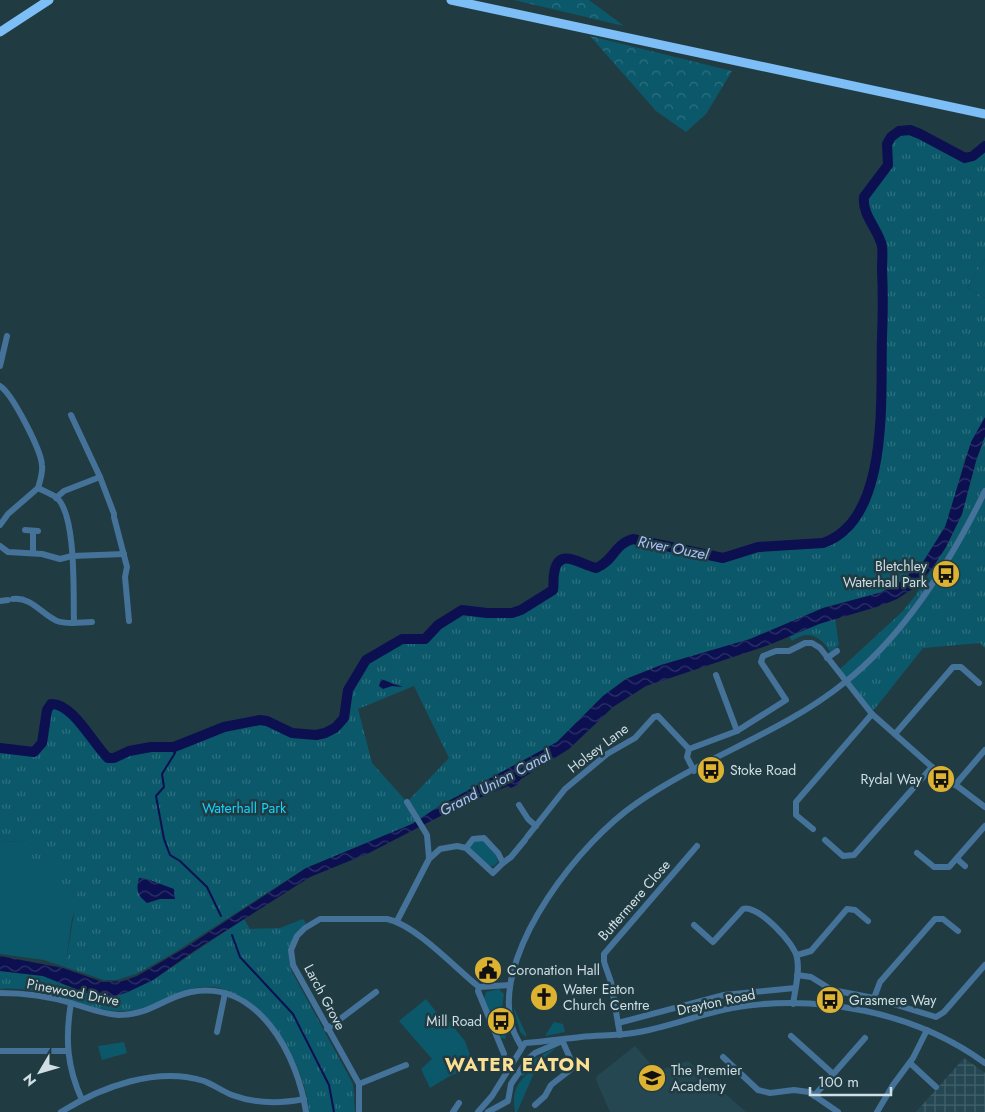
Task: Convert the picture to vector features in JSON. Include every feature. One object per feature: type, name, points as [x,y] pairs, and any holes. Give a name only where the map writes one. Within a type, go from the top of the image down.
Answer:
[{"type":"highway","points":[[0,32],[49,0]]},
{"type":"highway","points":[[451,0],[985,114]]},
{"type":"street","points":[[0,366],[7,336]]},
{"type":"street","points":[[0,386],[6,389],[11,398],[38,450],[42,464],[38,488],[8,514],[0,525]]},
{"type":"street","points":[[72,415],[100,477],[114,516],[127,566],[125,577],[129,621]]},
{"type":"street","points":[[56,498],[64,491],[100,477]]},
{"type":"street","points":[[38,488],[56,498],[63,507],[70,527],[74,623]]},
{"type":"street","points":[[528,1059],[523,1058],[510,1019],[510,985],[516,959],[528,931],[573,866],[602,833],[631,807],[790,718],[845,682],[875,654],[924,596],[985,491]]},
{"type":"street","points":[[25,530],[36,531],[33,553]]},
{"type":"street","points":[[0,546],[8,552],[33,553],[60,559],[72,556],[124,554]]},
{"type":"street","points":[[0,601],[27,600],[57,621],[74,623],[92,622]]},
{"type":"street","points":[[694,771],[687,755],[689,748],[737,731],[786,700],[762,662],[763,656],[776,651],[790,652],[801,644],[810,642],[820,648],[872,714],[932,767],[985,807]]},
{"type":"street","points":[[827,658],[837,651]]},
{"type":"street","points":[[895,734],[953,667],[961,668],[979,683]]},
{"type":"street","points":[[716,676],[737,731]]},
{"type":"street","points":[[813,829],[796,815],[796,802],[872,714]]},
{"type":"street","name":"Holsey Lane","points":[[503,863],[511,857],[566,789],[579,776],[607,754],[635,738],[654,717],[658,716],[689,748]]},
{"type":"street","points":[[955,784],[985,750]]},
{"type":"street","points":[[825,840],[843,856],[854,855],[932,767]]},
{"type":"street","points":[[407,802],[423,828],[430,845],[429,858],[397,922],[449,960],[479,987],[510,985]]},
{"type":"street","points":[[519,805],[528,819],[536,826]]},
{"type":"street","points":[[917,853],[930,866],[939,868],[949,867],[985,826]]},
{"type":"street","points":[[429,858],[447,846],[457,846],[466,848],[493,873],[503,863],[484,838],[474,839],[466,848]]},
{"type":"street","name":"Buttermere Close","points":[[620,1035],[611,982],[604,962],[604,954],[697,846]]},
{"type":"street","points":[[956,859],[965,866]]},
{"type":"street","points":[[694,925],[714,942],[741,910],[749,908],[785,936],[797,955],[797,976],[793,1004]]},
{"type":"street","points":[[797,955],[811,951],[847,909],[855,910],[868,921]]},
{"type":"street","name":"Larch Grove","points":[[359,1084],[293,965],[291,950],[298,936],[305,928],[320,919],[386,919],[397,922]]},
{"type":"street","points":[[874,998],[880,982],[935,919],[943,919],[958,931]]},
{"type":"street","points":[[797,976],[811,977],[832,990],[874,998],[936,1017],[943,1013],[985,965]]},
{"type":"street","points":[[479,987],[478,991],[504,1054]]},
{"type":"street","name":"Drayton Road","points":[[618,1023],[724,995],[795,988]]},
{"type":"street","name":"Pinewood Drive","points":[[0,993],[39,995],[92,1010],[121,1015],[152,1010],[188,993],[208,990],[225,993],[252,1006],[275,1033],[296,1074],[306,1112]]},
{"type":"street","points":[[327,1029],[376,992]]},
{"type":"street","points":[[217,1032],[225,993]]},
{"type":"street","points":[[71,1003],[67,1026],[67,1051],[74,1083],[82,1100]]},
{"type":"street","name":"Drayton Road","points":[[531,1044],[652,1030],[734,1008],[793,1004],[872,1012],[927,1030],[985,1063]]},
{"type":"street","points":[[877,1112],[893,1085],[910,1063],[927,1030]]},
{"type":"street","points":[[791,1036],[832,1073]]},
{"type":"street","points":[[814,1096],[832,1073],[865,1038]]},
{"type":"street","points":[[535,1105],[545,1096],[551,1085],[574,1067],[562,1041]]},
{"type":"street","name":"Drayton Road","points":[[535,1053],[562,1041]]},
{"type":"street","points":[[478,1112],[492,1096],[520,1049],[525,1043],[531,1044],[535,1053],[528,1059],[508,1092]]},
{"type":"street","points":[[0,1051],[67,1051]]},
{"type":"street","points":[[723,1057],[758,1090],[770,1093],[794,1090],[814,1096],[838,1112]]},
{"type":"street","points":[[910,1063],[936,1087]]},
{"type":"street","points":[[359,1112],[359,1084],[406,1065]]},
{"type":"street","points":[[61,1112],[82,1100],[135,1080],[164,1077],[184,1077],[205,1082],[232,1095],[257,1102],[282,1103],[304,1099]]},
{"type":"street","points":[[488,1112],[505,1106],[509,1099],[508,1092],[503,1087],[497,1088]]},
{"type":"street","points":[[492,1096],[494,1102],[505,1106]]},
{"type":"street","points":[[453,1112],[459,1103]]},
{"type":"shaded area","name":"The Premier Academy","points":[[635,1046],[657,1071],[688,1061],[746,1112],[610,1112],[596,1080],[597,1076]]},
{"type":"shaded area","points":[[964,1058],[985,1073],[985,1112],[916,1112]]},
{"type":"green space","points":[[514,0],[589,0],[624,26]]},
{"type":"green space","points":[[590,36],[732,71],[706,114],[686,132],[656,111]]},
{"type":"green space","name":"Waterhall Park","points":[[910,130],[959,157],[973,156],[985,149],[985,259],[967,288],[985,298],[985,417],[965,458],[949,520],[923,562],[907,578],[879,593],[823,608],[750,639],[661,665],[626,679],[603,696],[557,742],[441,805],[412,824],[306,868],[172,954],[136,974],[116,980],[104,980],[65,967],[78,890],[59,884],[59,861],[27,863],[25,841],[0,842],[0,748],[34,752],[39,746],[46,715],[51,704],[63,706],[108,758],[114,758],[129,751],[151,747],[174,747],[224,727],[260,720],[267,721],[292,733],[316,735],[335,728],[344,718],[348,690],[366,660],[402,639],[425,639],[438,625],[462,610],[512,613],[521,610],[553,590],[555,571],[561,560],[575,560],[596,568],[607,561],[627,541],[633,539],[723,558],[758,547],[823,543],[845,530],[860,509],[871,483],[881,421],[882,249],[880,240],[865,210],[864,197],[888,164],[888,142],[890,138],[900,132]],"holes":[[[414,686],[449,758],[407,802],[372,763],[358,709]]]},
{"type":"green space","points":[[985,259],[985,298],[967,288]]},
{"type":"green space","points":[[985,436],[985,648],[980,643],[923,648],[873,711],[839,670],[902,612],[915,596],[946,547],[962,514],[976,461]]},
{"type":"green space","points":[[835,618],[839,645],[830,652],[823,642],[814,636],[803,635],[792,641],[789,636]]},
{"type":"green space","points":[[475,840],[483,840],[496,855],[498,862],[494,866],[489,866],[469,847]]},
{"type":"green space","points":[[25,841],[59,861],[80,893],[72,919],[65,967],[44,960],[0,954],[0,842]]},
{"type":"green space","points":[[244,919],[250,929],[280,928],[303,919],[306,923],[297,933],[290,950],[291,970],[353,1084],[355,1112],[309,1112],[306,1091],[299,1070],[277,1032],[243,1001],[224,989],[201,987],[190,989],[143,1008],[118,1011],[89,1006],[31,990],[0,989],[0,971],[43,976],[83,992],[102,996],[116,996],[153,980]]},
{"type":"green space","points":[[499,989],[504,994],[501,1017],[506,1038],[504,1039],[500,1037],[484,999],[486,992]]},
{"type":"green space","points":[[426,999],[445,1023],[448,1020],[465,1041],[474,1066],[448,1077],[430,1088],[421,1069],[432,1059],[399,1021]]},
{"type":"green space","points":[[513,1006],[526,1034],[526,1037],[520,1032]]},
{"type":"green space","points":[[554,1022],[563,1024],[565,1032],[545,1036]]},
{"type":"green space","points":[[124,1042],[127,1053],[102,1060],[98,1046]]},
{"type":"green space","points":[[557,1047],[522,1077],[520,1075],[534,1059]]},
{"type":"green space","points":[[537,1066],[517,1112],[515,1112],[515,1091],[521,1080]]},
{"type":"water","name":"Grand Union Canal","points":[[985,417],[985,436],[976,461],[962,514],[946,547],[933,567],[914,588],[897,599],[819,624],[769,645],[646,686],[613,707],[569,749],[521,779],[517,785],[511,788],[508,786],[458,807],[369,853],[310,877],[197,949],[153,980],[128,992],[116,996],[102,996],[83,992],[43,976],[0,971],[0,956],[63,968],[103,982],[123,981],[137,976],[185,948],[306,868],[412,824],[441,805],[557,742],[603,696],[626,679],[661,665],[750,639],[823,608],[879,593],[895,586],[923,562],[945,527],[971,442]]},
{"type":"water","points":[[381,679],[403,687],[392,686],[383,689],[379,686]]},
{"type":"water","points":[[139,878],[174,889],[175,899],[160,899],[147,903],[138,892]]},
{"type":"waterway","name":"River Ouzel","points":[[0,748],[34,752],[42,743],[47,710],[51,704],[59,705],[75,717],[108,758],[114,758],[129,751],[151,747],[174,747],[224,727],[260,720],[267,721],[292,733],[316,735],[325,733],[335,728],[344,718],[348,690],[366,660],[402,639],[425,639],[438,625],[462,610],[487,613],[512,613],[521,610],[553,590],[556,565],[560,560],[571,559],[596,568],[607,561],[627,541],[633,539],[723,558],[758,547],[823,543],[845,530],[861,509],[871,483],[877,453],[882,390],[882,249],[880,240],[865,210],[864,197],[888,165],[887,144],[891,137],[899,131],[910,130],[920,134],[965,158],[973,156],[985,146]]},
{"type":"waterway","points":[[170,747],[175,753],[162,774],[164,787],[156,796],[164,839],[170,855],[180,861],[207,887],[221,916]]},
{"type":"waterway","points":[[232,935],[240,957],[293,1014],[329,1085],[334,1112]]},
{"type":"place","name":"Bletchley Waterhall Park","points":[[946,574]]},
{"type":"place","name":"Stoke Road","points":[[711,770]]},
{"type":"place","name":"Rydal Way","points":[[941,779]]},
{"type":"place","name":"Coronation Hall","points":[[488,970]]},
{"type":"place","name":"Water Eaton Church Centre","points":[[544,997]]},
{"type":"place","name":"Grasmere Way","points":[[830,1000]]},
{"type":"place","name":"Mill Road","points":[[501,1021]]},
{"type":"place","name":"The Premier Academy","points":[[652,1078]]},
{"type":"district","name":"WATER EATON","points":[[518,1064]]}]
